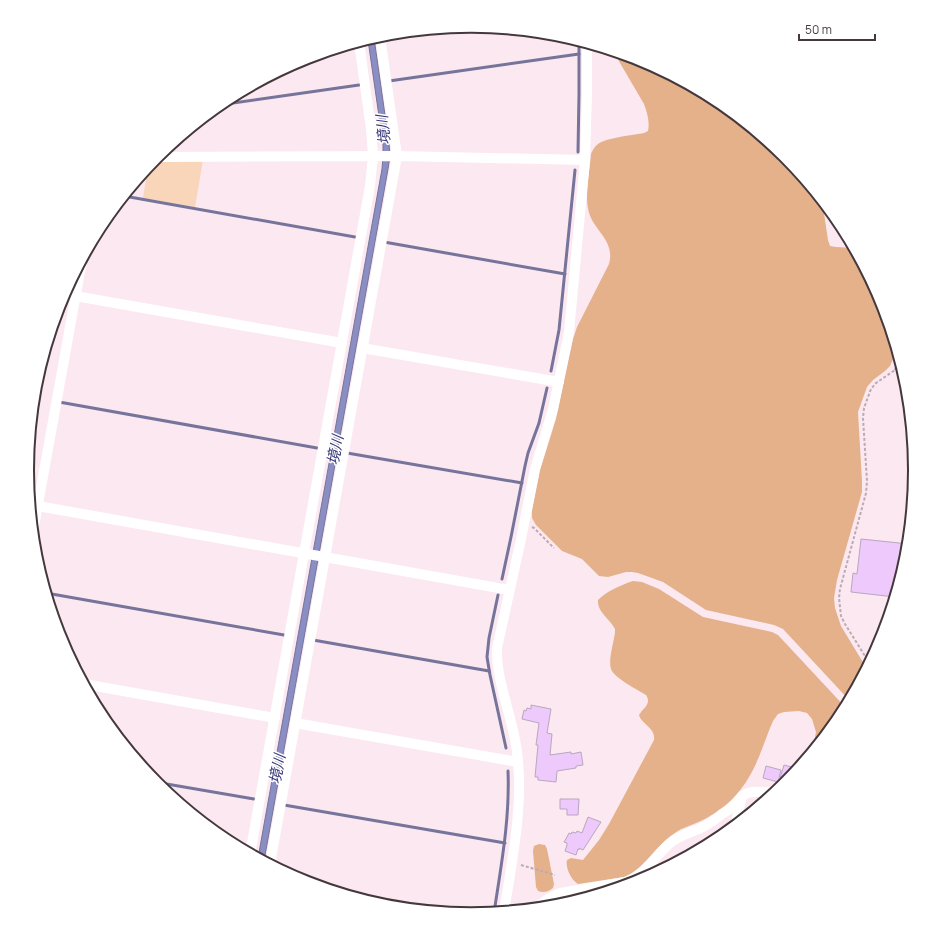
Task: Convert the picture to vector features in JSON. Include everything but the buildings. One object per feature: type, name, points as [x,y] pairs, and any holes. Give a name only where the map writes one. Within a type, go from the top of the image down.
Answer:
[{"type":"street","points":[[271,859],[395,156],[381,42]]},
{"type":"street","points":[[251,848],[275,718],[308,554],[342,343],[376,156],[360,48]]},
{"type":"street","points":[[505,906],[515,845],[518,810],[518,762],[516,746],[499,673],[497,656],[498,639],[510,590],[535,469],[550,422],[569,332],[585,160],[587,49]]},
{"type":"street","points":[[166,157],[395,156],[585,160]]},
{"type":"street","points":[[37,514],[79,277]]},
{"type":"street","points":[[75,296],[342,343]]},
{"type":"street","points":[[362,348],[559,382]]},
{"type":"street","points":[[38,506],[510,590]]},
{"type":"street","points":[[91,685],[275,718]]},
{"type":"street","points":[[295,723],[518,762]]},
{"type":"street","points":[[641,874],[676,838],[712,822],[747,793],[767,793]]},
{"type":"street","points":[[737,819],[742,796]]},
{"type":"street","points":[[543,902],[550,897],[560,894],[615,884]]},
{"type":"path","points":[[867,658],[845,624],[840,607],[839,594],[866,493],[867,481],[863,418],[864,408],[871,389],[876,383],[895,370],[896,366]]},
{"type":"path","points":[[524,524],[534,528],[554,548]]},
{"type":"path","points":[[512,863],[555,875]]},
{"type":"shaded area","points":[[617,58],[665,78],[715,107],[738,123],[781,161],[824,211],[830,246],[847,248],[864,277],[886,330],[894,356],[890,366],[867,387],[858,412],[862,492],[837,580],[834,598],[835,608],[841,626],[864,664],[846,696],[783,629],[774,625],[706,610],[663,582],[638,573],[626,572],[608,577],[599,576],[582,559],[562,551],[536,525],[532,518],[540,470],[556,419],[573,339],[577,327],[609,264],[609,248],[590,216],[587,202],[591,154],[596,146],[602,142],[613,138],[648,131],[647,114],[644,104]]},
{"type":"shaded area","points":[[163,160],[203,160],[195,207],[143,198],[146,179]]},
{"type":"shaded area","points":[[633,581],[642,582],[659,589],[703,617],[772,632],[778,635],[841,703],[814,743],[816,732],[812,719],[807,713],[799,711],[778,714],[773,721],[753,771],[741,789],[727,804],[705,819],[681,829],[672,835],[638,869],[624,877],[578,884],[573,880],[569,873],[567,860],[571,858],[583,860],[599,840],[654,740],[653,732],[639,715],[646,706],[648,698],[646,695],[621,680],[613,672],[610,665],[615,629],[602,612],[598,604],[598,600],[619,586]]},
{"type":"shaded area","points":[[539,844],[545,845],[547,849],[554,884],[553,888],[544,892],[538,891],[536,887],[533,851],[534,846]]},
{"type":"water","name":"境川","points":[[375,44],[390,156],[265,856],[259,852],[382,169],[383,144],[369,45]]},
{"type":"waterway","points":[[578,152],[579,46]]},
{"type":"waterway","points":[[389,81],[579,54]]},
{"type":"waterway","points":[[235,103],[359,85]]},
{"type":"waterway","points":[[551,371],[559,330],[575,170]]},
{"type":"waterway","points":[[130,197],[355,237]]},
{"type":"waterway","points":[[384,242],[565,274]]},
{"type":"waterway","points":[[502,579],[528,453],[539,423],[547,388]]},
{"type":"waterway","points":[[59,402],[317,448]]},
{"type":"waterway","name":"境川","points":[[347,453],[522,483]]},
{"type":"waterway","points":[[52,594],[284,635]]},
{"type":"waterway","points":[[498,595],[489,638],[487,657],[506,748]]},
{"type":"waterway","points":[[313,640],[489,671]]},
{"type":"waterway","points":[[495,907],[508,807],[508,771]]},
{"type":"waterway","points":[[166,784],[254,799]]},
{"type":"waterway","points":[[284,805],[505,843]]}]
